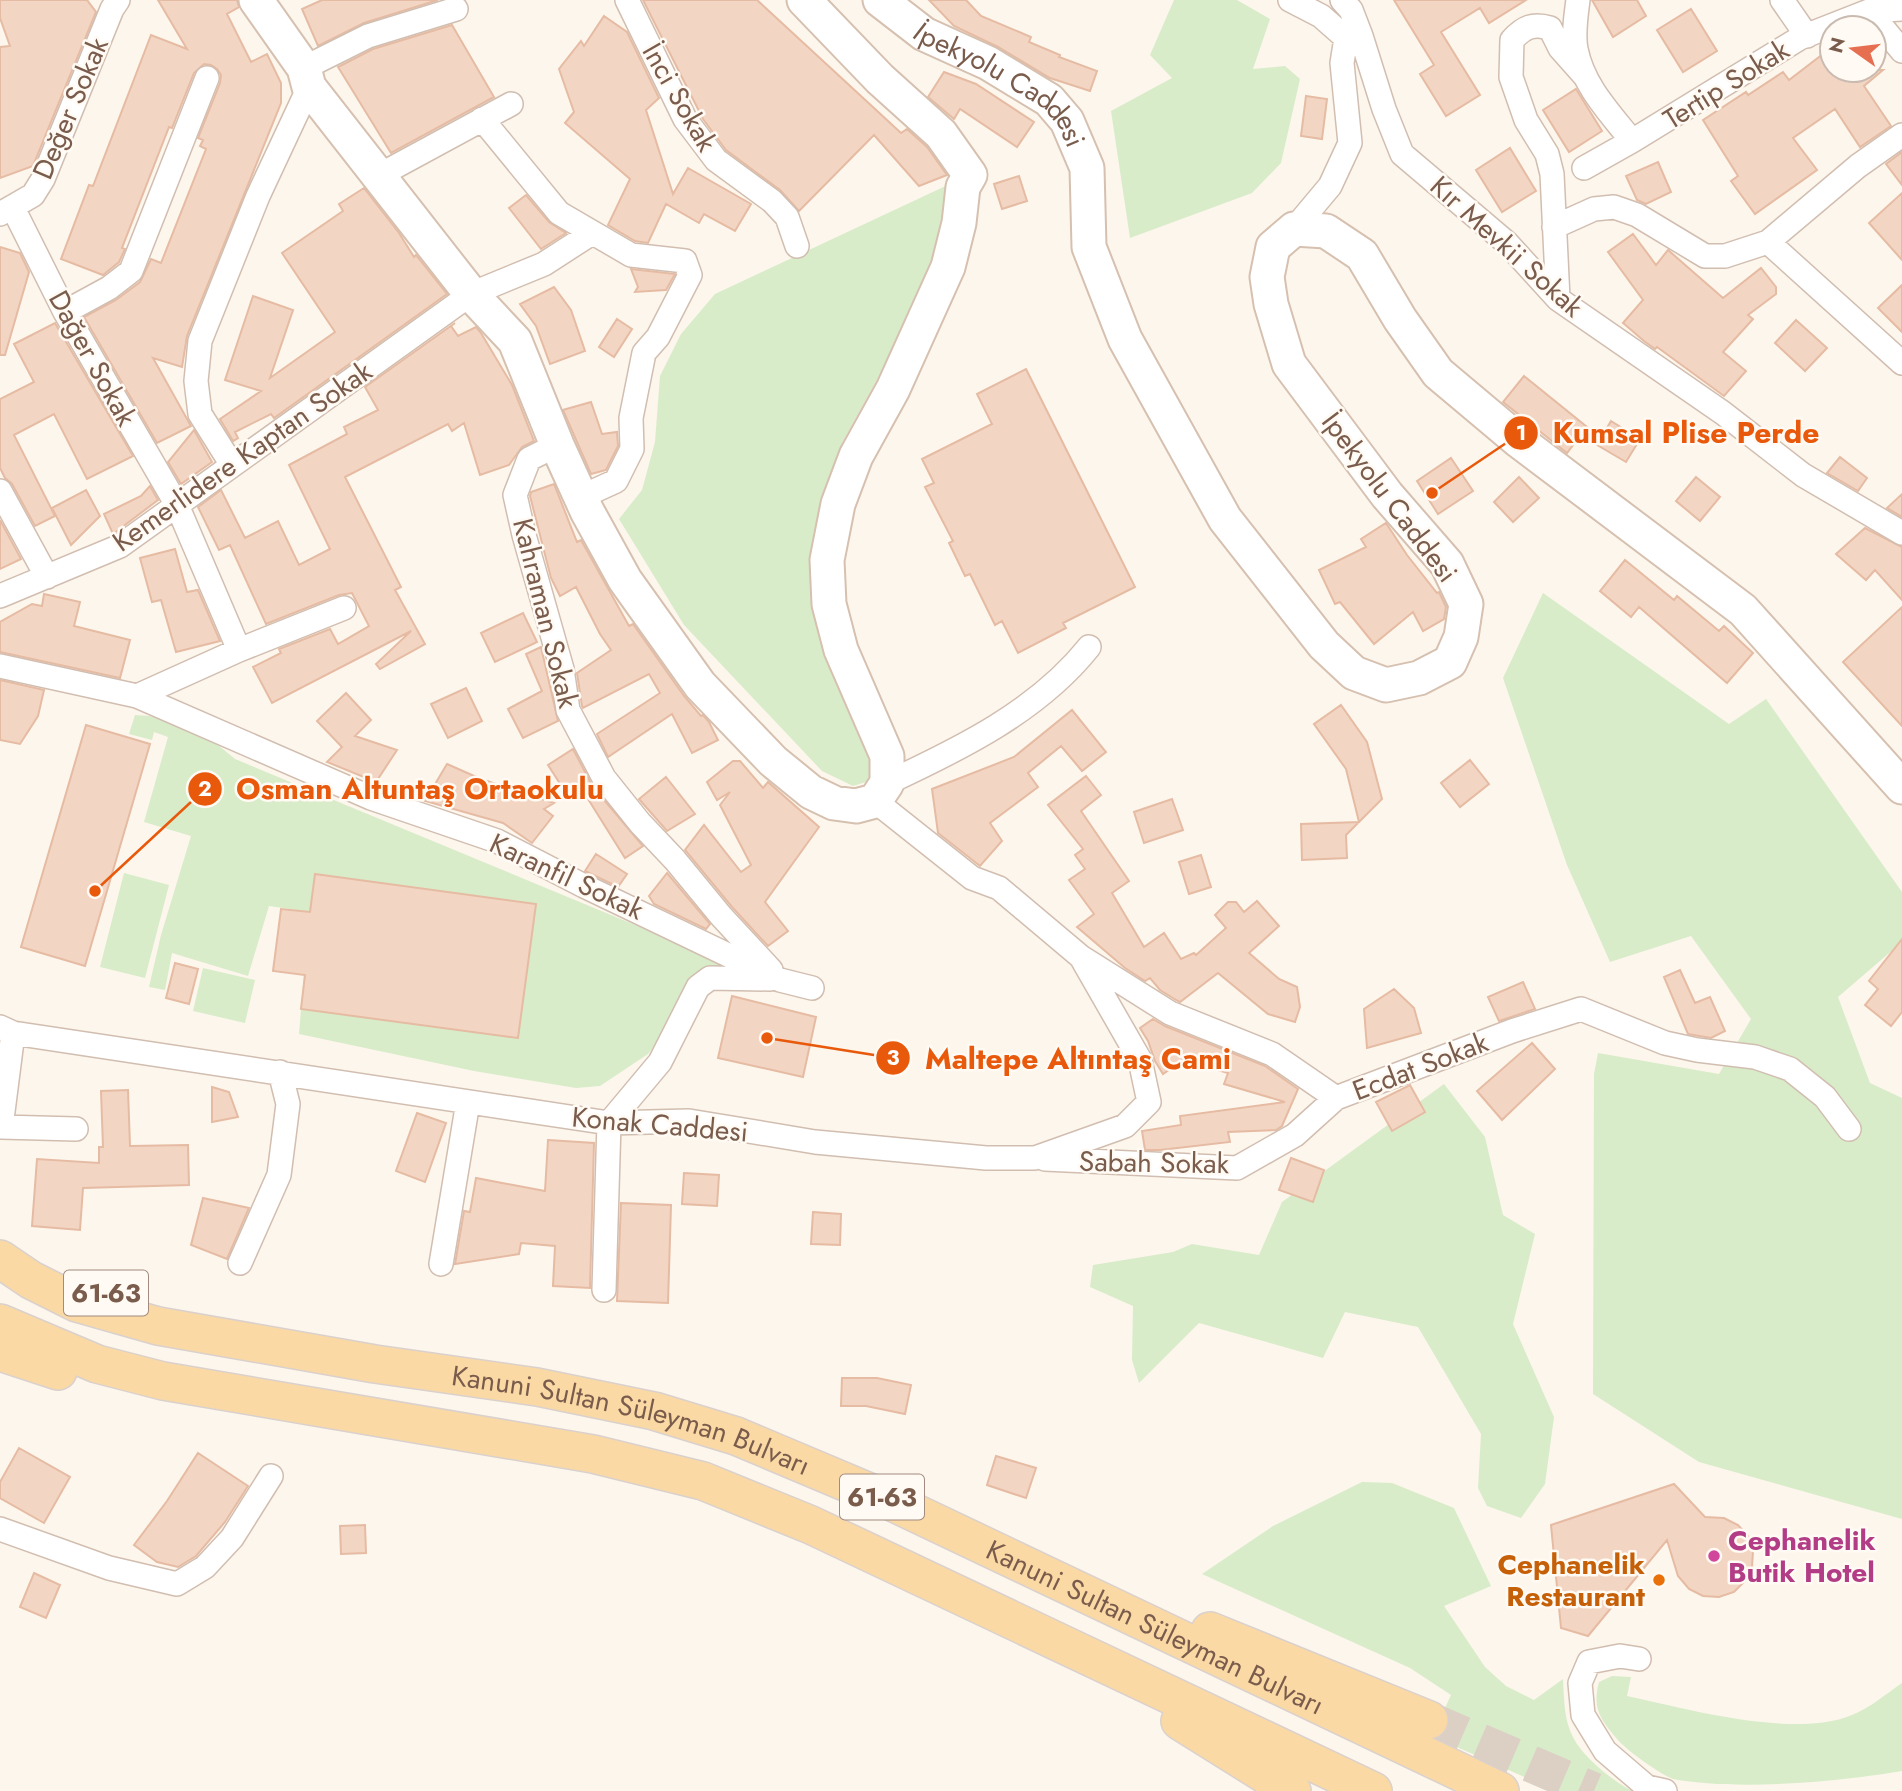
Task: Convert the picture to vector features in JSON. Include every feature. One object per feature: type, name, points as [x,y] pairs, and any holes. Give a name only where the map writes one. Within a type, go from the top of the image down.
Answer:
[{"type":"main road","name":"61-63","points":[[0,1231],[47,1263],[92,1287],[136,1307],[220,1337]]},
{"type":"main road","name":"Kanuni Sultan Süleyman Bulvarı","points":[[0,1259],[31,1280],[77,1303],[158,1326],[375,1364],[537,1387],[654,1411],[736,1436],[850,1484],[1500,1791]]},
{"type":"main road","name":"Kanuni Sultan Süleyman Bulvarı","points":[[0,1323],[97,1364],[163,1381],[593,1454],[703,1481],[811,1525],[1373,1791]]},
{"type":"main road","name":"61-63","points":[[0,1352],[40,1367],[90,1378],[163,1381]]},
{"type":"main road","name":"61-63","points":[[1045,1575],[1231,1637],[1429,1720]]},
{"type":"main road","name":"61-63","points":[[1052,1639],[1292,1791]]},
{"type":"street","name":"İnci Sokak","points":[[627,0],[685,119],[716,160],[772,201],[787,217],[797,246]]},
{"type":"street","points":[[804,0],[880,79],[941,134],[970,174],[963,187],[959,223],[948,267],[893,389],[856,456],[838,505],[827,560],[829,604],[841,650],[887,756],[881,792]]},
{"type":"street","name":"İpekyolu Caddesi","points":[[880,0],[924,34],[988,63],[1049,100],[1067,121],[1087,168],[1089,247],[1125,339],[1225,519],[1324,645],[1354,673],[1386,685],[1419,678],[1450,662],[1461,638],[1466,604],[1447,564],[1387,495],[1289,364],[1271,304],[1267,277],[1273,247],[1294,229]]},
{"type":"street","points":[[1290,0],[1354,36],[1342,63],[1350,143],[1330,186],[1294,229]]},
{"type":"street","name":"Kır Mevkii Sokak","points":[[1342,0],[1351,10],[1354,36],[1402,154],[1507,243],[1558,299],[1723,413],[1803,475],[1902,533]]},
{"type":"street","name":"Tertip Sokak","points":[[1577,0],[1576,47],[1584,75]]},
{"type":"street","points":[[1782,0],[1807,36]]},
{"type":"street","points":[[259,1],[307,77],[378,176],[471,294],[515,341],[557,445],[625,580],[700,685],[773,761],[811,792],[834,803],[856,806],[1027,706],[1072,668],[1089,647]]},
{"type":"street","name":"Değer Sokak","points":[[6,211],[33,195],[43,180],[112,3]]},
{"type":"street","points":[[232,465],[200,414],[196,381],[200,341],[307,77],[368,36],[456,9]]},
{"type":"street","name":"Tertip Sokak","points":[[1584,168],[1807,36],[1869,11],[1902,9]]},
{"type":"street","points":[[1869,11],[1902,51]]},
{"type":"street","name":"Tertip Sokak","points":[[1558,299],[1547,154],[1526,120],[1511,77],[1512,40],[1522,29],[1536,24],[1550,28],[1560,48],[1584,75],[1597,97],[1632,141]]},
{"type":"street","points":[[65,312],[109,288],[131,271],[207,78]]},
{"type":"street","points":[[378,176],[511,104]]},
{"type":"street","points":[[482,118],[559,213],[631,255],[685,261],[690,275],[658,337],[644,353],[631,418],[632,449],[615,481],[581,497]]},
{"type":"street","points":[[1554,227],[1594,208],[1614,207],[1637,215],[1705,256],[1725,256],[1768,242],[1858,166],[1902,135]]},
{"type":"street","name":"Dağer Sokak","points":[[6,211],[177,505],[239,650]]},
{"type":"street","points":[[1294,229],[1326,231],[1362,254],[1400,319],[1438,373],[1530,450],[1743,610],[1902,787]]},
{"type":"street","name":"Kemerlidere Kaptan Sokak","points":[[0,596],[120,546],[471,294],[544,264],[592,233]]},
{"type":"street","points":[[1768,242],[1902,363]]},
{"type":"street","name":"Kahraman Sokak","points":[[557,445],[529,459],[516,495],[524,535],[562,669],[568,710],[604,778],[721,916],[780,980]]},
{"type":"street","points":[[0,491],[47,577]]},
{"type":"street","points":[[137,696],[239,650],[344,608]]},
{"type":"street","name":"Karanfil Sokak","points":[[0,666],[137,696],[370,798],[498,841],[584,886],[780,980],[812,988]]},
{"type":"street","name":"Ecdat Sokak","points":[[881,792],[972,878],[999,888],[1081,957],[1170,1013],[1272,1054],[1336,1098],[1512,1031],[1581,1009],[1665,1043],[1755,1057],[1790,1069],[1825,1097],[1849,1129]]},
{"type":"street","name":"Konak Caddesi","points":[[6,1030],[609,1123],[689,1121],[815,1142],[986,1158],[1035,1158],[1125,1126],[1149,1102],[1140,1059],[1081,957]]},
{"type":"street","points":[[604,1290],[609,1123],[660,1062],[698,987],[710,978],[780,980]]},
{"type":"street","points":[[6,1030],[1,1127],[76,1129]]},
{"type":"street","points":[[240,1263],[279,1175],[288,1104],[280,1072]]},
{"type":"street","name":"Sabah Sokak","points":[[1035,1158],[1237,1168],[1295,1135],[1336,1098]]},
{"type":"street","points":[[441,1265],[468,1102]]},
{"type":"street","points":[[0,1529],[109,1567],[177,1584],[205,1567],[232,1538],[271,1476]]},
{"type":"street","points":[[1639,1659],[1620,1656],[1589,1662],[1580,1683],[1583,1715],[1605,1751],[1647,1787],[1665,1791]]},
{"type":"green space","points":[[1174,0],[1237,0],[1270,19],[1253,69],[1285,66],[1300,79],[1281,163],[1252,193],[1130,238],[1111,111],[1172,78],[1150,55]]},
{"type":"green space","points":[[952,183],[950,226],[922,298],[842,443],[815,540],[818,611],[840,691],[878,759],[869,781],[853,786],[822,771],[684,625],[619,519],[642,490],[655,442],[660,376],[681,334],[715,294]]},
{"type":"green space","points":[[1543,593],[1729,724],[1766,699],[1902,892],[1902,942],[1838,997],[1870,1083],[1902,1098],[1902,1519],[1699,1462],[1593,1394],[1594,1074],[1598,1053],[1719,1074],[1751,1019],[1691,936],[1610,962],[1567,865],[1503,678]]},
{"type":"green space","points":[[135,715],[149,716],[201,731],[235,759],[734,966],[662,1036],[648,1054],[600,1086],[576,1088],[474,1071],[299,1034],[309,912],[269,906],[248,976],[172,953],[165,990],[149,987],[161,935],[191,836],[144,822],[168,737],[154,732],[152,740],[129,734]]},
{"type":"green space","points":[[124,873],[169,885],[145,978],[100,967]]},
{"type":"green space","points":[[203,968],[255,980],[245,1023],[193,1011]]},
{"type":"green space","points":[[1444,1084],[1485,1137],[1503,1215],[1535,1234],[1513,1324],[1554,1417],[1545,1484],[1521,1518],[1487,1506],[1478,1488],[1481,1434],[1418,1327],[1345,1312],[1323,1358],[1199,1323],[1139,1383],[1132,1360],[1133,1306],[1090,1287],[1093,1265],[1173,1252],[1192,1244],[1259,1255],[1282,1202]]},
{"type":"green space","points":[[1362,1482],[1392,1483],[1454,1508],[1491,1586],[1444,1606],[1485,1667],[1506,1686],[1534,1700],[1563,1679],[1566,1718],[1574,1739],[1600,1768],[1632,1791],[1556,1791],[1432,1736],[1451,1695],[1410,1668],[1202,1574],[1273,1526]]},
{"type":"green space","points":[[1612,1676],[1631,1677],[1627,1696],[1741,1719],[1801,1724],[1828,1722],[1852,1715],[1872,1705],[1902,1683],[1902,1771],[1787,1784],[1698,1783],[1673,1779],[1628,1749],[1602,1719],[1596,1699],[1599,1682]]},
{"type":"building","points":[[0,0],[87,0],[96,12],[33,166],[0,178],[0,47],[10,46],[0,18]]},
{"type":"building","points":[[158,0],[237,0],[239,7],[227,14],[251,62],[267,54],[281,83],[281,103],[187,336],[182,367],[153,358],[191,426],[157,443],[84,317],[116,300],[140,282],[151,259],[161,263],[206,149],[200,146],[203,140],[198,138],[220,83],[221,75],[217,69],[204,64],[194,73],[172,128],[169,127],[119,262],[103,275],[61,259],[89,185],[93,186],[151,35],[187,49]]},
{"type":"building","points":[[322,0],[438,0],[364,23],[318,46],[302,9]]},
{"type":"building","points":[[643,0],[757,0],[901,133],[907,129],[927,147],[947,175],[919,186],[874,135],[799,211],[780,190],[726,150],[703,119]]},
{"type":"building","points":[[929,0],[966,0],[981,16],[1031,37],[1029,42],[1060,55],[1059,57],[1097,71],[1090,91],[1050,78],[998,47],[954,26]]},
{"type":"building","points":[[1394,0],[1526,0],[1489,23],[1480,8],[1441,32],[1480,95],[1446,116],[1420,74],[1434,65]]},
{"type":"building","points":[[1592,0],[1637,0],[1646,16],[1613,37]]},
{"type":"building","points":[[1691,9],[1717,51],[1683,72],[1657,30]]},
{"type":"building","points":[[604,16],[627,32],[659,98],[646,110],[673,194],[688,168],[751,204],[735,231],[704,214],[699,223],[666,204],[648,243],[635,241],[608,225],[630,179],[565,123],[574,112],[559,69],[581,41],[584,46]]},
{"type":"building","points":[[452,25],[494,97],[391,153],[338,67],[373,49]]},
{"type":"building","points":[[1818,58],[1818,84],[1866,84],[1864,86],[1891,126],[1860,147],[1835,109],[1793,138],[1817,170],[1755,214],[1731,181],[1738,176],[1703,120],[1783,72],[1789,80]]},
{"type":"building","points":[[944,72],[976,84],[1034,122],[1017,147],[960,109],[954,119],[928,97]]},
{"type":"building","points":[[1576,89],[1602,131],[1569,152],[1543,110]]},
{"type":"building","points":[[1306,96],[1327,99],[1322,139],[1301,136]]},
{"type":"building","points":[[1510,148],[1536,191],[1502,212],[1476,170]]},
{"type":"building","points":[[1902,152],[1902,185],[1886,164]]},
{"type":"building","points":[[1658,162],[1671,192],[1646,204],[1637,200],[1626,176]]},
{"type":"building","points":[[1019,176],[1027,201],[1002,209],[994,184]]},
{"type":"building","points":[[364,188],[414,257],[416,255],[447,294],[274,418],[271,414],[235,432],[238,438],[233,441],[220,419],[261,391],[225,380],[253,296],[293,310],[270,378],[335,332],[282,253],[343,211],[339,204]]},
{"type":"building","points":[[1902,193],[1902,260],[1869,223]]},
{"type":"building","points":[[526,195],[549,222],[566,233],[541,249],[509,208]]},
{"type":"building","points":[[1633,234],[1656,265],[1668,250],[1723,298],[1761,268],[1776,287],[1776,294],[1748,315],[1753,319],[1723,352],[1746,371],[1724,396],[1657,347],[1655,349],[1623,323],[1643,300],[1608,252]]},
{"type":"building","points":[[0,247],[20,253],[29,272],[5,355],[0,355]]},
{"type":"building","points":[[631,269],[675,274],[666,290],[635,292],[638,287]]},
{"type":"building","points":[[1902,285],[1902,332],[1878,308]]},
{"type":"building","points":[[554,287],[571,310],[585,351],[550,364],[536,326],[520,304]]},
{"type":"building","points":[[617,319],[632,329],[614,357],[599,347]]},
{"type":"building","points":[[1796,320],[1827,348],[1805,371],[1775,343]]},
{"type":"building","points":[[55,323],[133,456],[87,479],[54,414],[14,435],[55,516],[35,526],[0,468],[0,399],[34,382],[14,344]]},
{"type":"building","points":[[455,323],[451,326],[458,336],[476,327],[481,333],[512,385],[534,441],[522,447],[509,465],[480,475],[464,423],[452,431],[448,424],[345,477],[401,587],[395,590],[425,644],[380,669],[376,664],[411,631],[272,703],[253,667],[281,653],[279,649],[330,629],[338,644],[369,626],[352,593],[339,595],[266,624],[230,545],[219,550],[198,507],[221,490],[245,538],[278,521],[299,565],[330,549],[289,465],[347,434],[344,427],[378,410],[365,387]]},
{"type":"building","points":[[1026,369],[1135,587],[1063,623],[1066,628],[1018,653],[1002,621],[995,625],[970,574],[965,576],[949,543],[953,541],[925,487],[934,483],[922,459],[992,424],[977,394]]},
{"type":"building","points":[[1524,376],[1587,427],[1567,453],[1503,402]]},
{"type":"building","points":[[591,402],[602,434],[617,432],[618,446],[606,470],[591,474],[563,410]]},
{"type":"building","points":[[1611,421],[1640,439],[1626,462],[1597,445]]},
{"type":"building","points":[[194,430],[212,462],[181,484],[168,462]]},
{"type":"building","points":[[1840,457],[1867,478],[1858,491],[1827,473]]},
{"type":"building","points":[[1451,458],[1473,491],[1438,514],[1417,481]]},
{"type":"building","points":[[1519,477],[1539,498],[1513,522],[1494,502]]},
{"type":"building","points":[[1696,477],[1720,497],[1700,521],[1676,501]]},
{"type":"building","points":[[554,484],[577,542],[581,540],[629,626],[633,624],[684,696],[709,722],[718,740],[692,753],[672,714],[608,757],[597,734],[660,693],[649,674],[583,708],[577,673],[611,650],[576,587],[560,596],[551,578],[530,496],[531,492]]},
{"type":"building","points":[[150,486],[158,500],[113,534],[104,514],[141,496]]},
{"type":"building","points":[[86,490],[100,516],[71,545],[52,508]]},
{"type":"building","points":[[1902,494],[1902,517],[1887,508]]},
{"type":"building","points":[[0,520],[21,559],[0,569]]},
{"type":"building","points":[[1386,523],[1407,555],[1437,593],[1439,592],[1446,607],[1444,619],[1423,631],[1413,612],[1374,644],[1340,602],[1335,604],[1319,570],[1366,547],[1361,539]]},
{"type":"building","points":[[1865,528],[1902,547],[1902,600],[1875,570],[1866,580],[1836,554]]},
{"type":"building","points":[[175,549],[187,592],[198,590],[220,641],[176,652],[161,600],[152,602],[140,558]]},
{"type":"building","points":[[1625,560],[1674,600],[1677,596],[1719,631],[1724,626],[1753,653],[1727,683],[1639,607],[1631,617],[1600,591]]},
{"type":"building","points":[[44,594],[80,602],[74,626],[130,640],[120,678],[0,652],[0,622],[32,604],[42,606]]},
{"type":"building","points":[[1902,607],[1902,726],[1843,662]]},
{"type":"building","points":[[523,613],[537,642],[495,662],[481,633]]},
{"type":"building","points":[[541,647],[558,721],[523,738],[508,709],[542,691],[526,654]]},
{"type":"building","points":[[0,680],[44,690],[38,716],[20,744],[0,740]]},
{"type":"building","points":[[466,688],[482,721],[448,738],[431,704]]},
{"type":"building","points":[[346,693],[371,720],[355,736],[397,750],[376,782],[327,762],[342,747],[317,721]]},
{"type":"building","points":[[1341,705],[1367,742],[1382,799],[1359,822],[1346,769],[1314,724]]},
{"type":"building","points":[[1072,710],[1106,752],[1082,771],[1061,746],[1028,773],[1038,787],[990,823],[1002,841],[980,866],[938,833],[932,789],[1014,757]]},
{"type":"building","points":[[86,725],[150,744],[85,966],[21,947]]},
{"type":"building","points":[[573,749],[593,787],[643,846],[625,858],[578,783],[568,796],[548,765]]},
{"type":"building","points":[[1470,760],[1489,784],[1460,807],[1441,783]]},
{"type":"building","points":[[733,761],[740,761],[763,788],[768,782],[819,827],[765,902],[788,931],[768,946],[685,850],[704,825],[741,872],[751,865],[720,805],[730,792],[717,800],[707,782]]},
{"type":"building","points":[[447,764],[481,779],[554,803],[544,809],[553,816],[532,843],[503,823],[425,801]]},
{"type":"building","points":[[1086,776],[1101,795],[1081,811],[1129,881],[1112,893],[1144,947],[1164,933],[1181,959],[1194,953],[1196,955],[1226,928],[1215,915],[1228,902],[1236,902],[1244,912],[1257,901],[1279,926],[1249,953],[1279,979],[1297,987],[1300,1007],[1295,1022],[1268,1014],[1218,973],[1180,1002],[1160,990],[1150,978],[1145,981],[1125,968],[1077,927],[1094,914],[1069,880],[1085,869],[1075,855],[1083,849],[1048,805]]},
{"type":"building","points":[[666,777],[695,814],[667,831],[639,799]]},
{"type":"building","points":[[1172,799],[1183,830],[1144,843],[1134,812]]},
{"type":"building","points":[[1359,822],[1346,835],[1347,858],[1302,860],[1301,824]]},
{"type":"building","points":[[596,854],[627,874],[618,887],[585,871]]},
{"type":"building","points":[[1201,855],[1211,887],[1189,894],[1179,862]]},
{"type":"building","points":[[667,873],[710,924],[706,929],[654,904],[649,896]]},
{"type":"building","points":[[315,874],[536,904],[518,1038],[301,1009],[305,975],[273,971],[281,909],[310,912]]},
{"type":"building","points":[[1902,939],[1902,1012],[1891,1026],[1865,1005],[1878,989],[1869,981]]},
{"type":"building","points":[[175,963],[198,969],[189,1004],[166,998]]},
{"type":"building","points":[[1680,970],[1695,1003],[1710,997],[1725,1031],[1711,1038],[1688,1034],[1664,977]]},
{"type":"building","points":[[1523,982],[1535,1009],[1499,1021],[1488,997]]},
{"type":"building","points":[[1394,989],[1414,1008],[1421,1033],[1367,1048],[1364,1009]]},
{"type":"building","points":[[732,996],[816,1017],[803,1077],[718,1058]]},
{"type":"building","points":[[1153,1019],[1265,1066],[1298,1089],[1282,1126],[1276,1130],[1228,1132],[1230,1142],[1145,1150],[1142,1131],[1181,1125],[1180,1116],[1285,1102],[1224,1084],[1228,1073],[1183,1060],[1163,1074],[1140,1028]]},
{"type":"building","points":[[1532,1043],[1555,1069],[1502,1120],[1477,1091]]},
{"type":"building","points":[[1410,1085],[1425,1112],[1392,1131],[1376,1102]]},
{"type":"building","points":[[212,1087],[229,1092],[238,1117],[212,1122]]},
{"type":"building","points":[[128,1090],[130,1146],[188,1145],[189,1185],[83,1188],[80,1230],[32,1226],[37,1159],[99,1163],[99,1147],[103,1147],[101,1091]]},
{"type":"building","points":[[417,1113],[446,1123],[425,1182],[396,1171]]},
{"type":"building","points":[[548,1140],[594,1143],[590,1288],[553,1286],[555,1246],[521,1243],[519,1254],[455,1264],[464,1211],[470,1212],[476,1178],[545,1191]]},
{"type":"building","points":[[1291,1158],[1324,1170],[1313,1202],[1279,1190]]},
{"type":"building","points":[[684,1173],[719,1175],[717,1206],[682,1204]]},
{"type":"building","points":[[203,1198],[249,1208],[227,1259],[191,1245]]},
{"type":"building","points":[[621,1203],[671,1205],[668,1303],[617,1301]]},
{"type":"building","points":[[813,1212],[841,1214],[840,1245],[811,1244]]},
{"type":"building","points":[[842,1378],[877,1378],[911,1385],[905,1414],[866,1406],[841,1406]]},
{"type":"building","points":[[19,1448],[70,1477],[44,1523],[0,1498],[0,1482]]},
{"type":"building","points":[[198,1453],[248,1486],[225,1522],[196,1556],[178,1567],[157,1562],[134,1545]]},
{"type":"building","points":[[996,1456],[1036,1468],[1026,1498],[987,1485]]},
{"type":"building","points":[[1674,1484],[1705,1517],[1724,1518],[1738,1525],[1748,1536],[1753,1551],[1752,1567],[1745,1581],[1734,1592],[1719,1597],[1703,1596],[1689,1589],[1678,1576],[1667,1540],[1588,1636],[1561,1628],[1551,1525]]},
{"type":"building","points":[[365,1525],[366,1553],[341,1554],[340,1526]]},
{"type":"building","points":[[34,1573],[60,1585],[46,1618],[20,1607]]},
{"type":"tunnel","points":[[1429,1720],[1594,1791]]},
{"type":"place","name":"Kumsal Plise Perde","points":[[1432,493]]},
{"type":"place","name":"Osman Altuntaş Ortaokulu","points":[[95,891]]},
{"type":"place","name":"Maltepe Altıntaş Cami","points":[[767,1038]]},
{"type":"place","name":"Cephanelik Butik Hotel","points":[[1714,1556]]},
{"type":"place","name":"Cephanelik Restaurant","points":[[1659,1580]]}]
